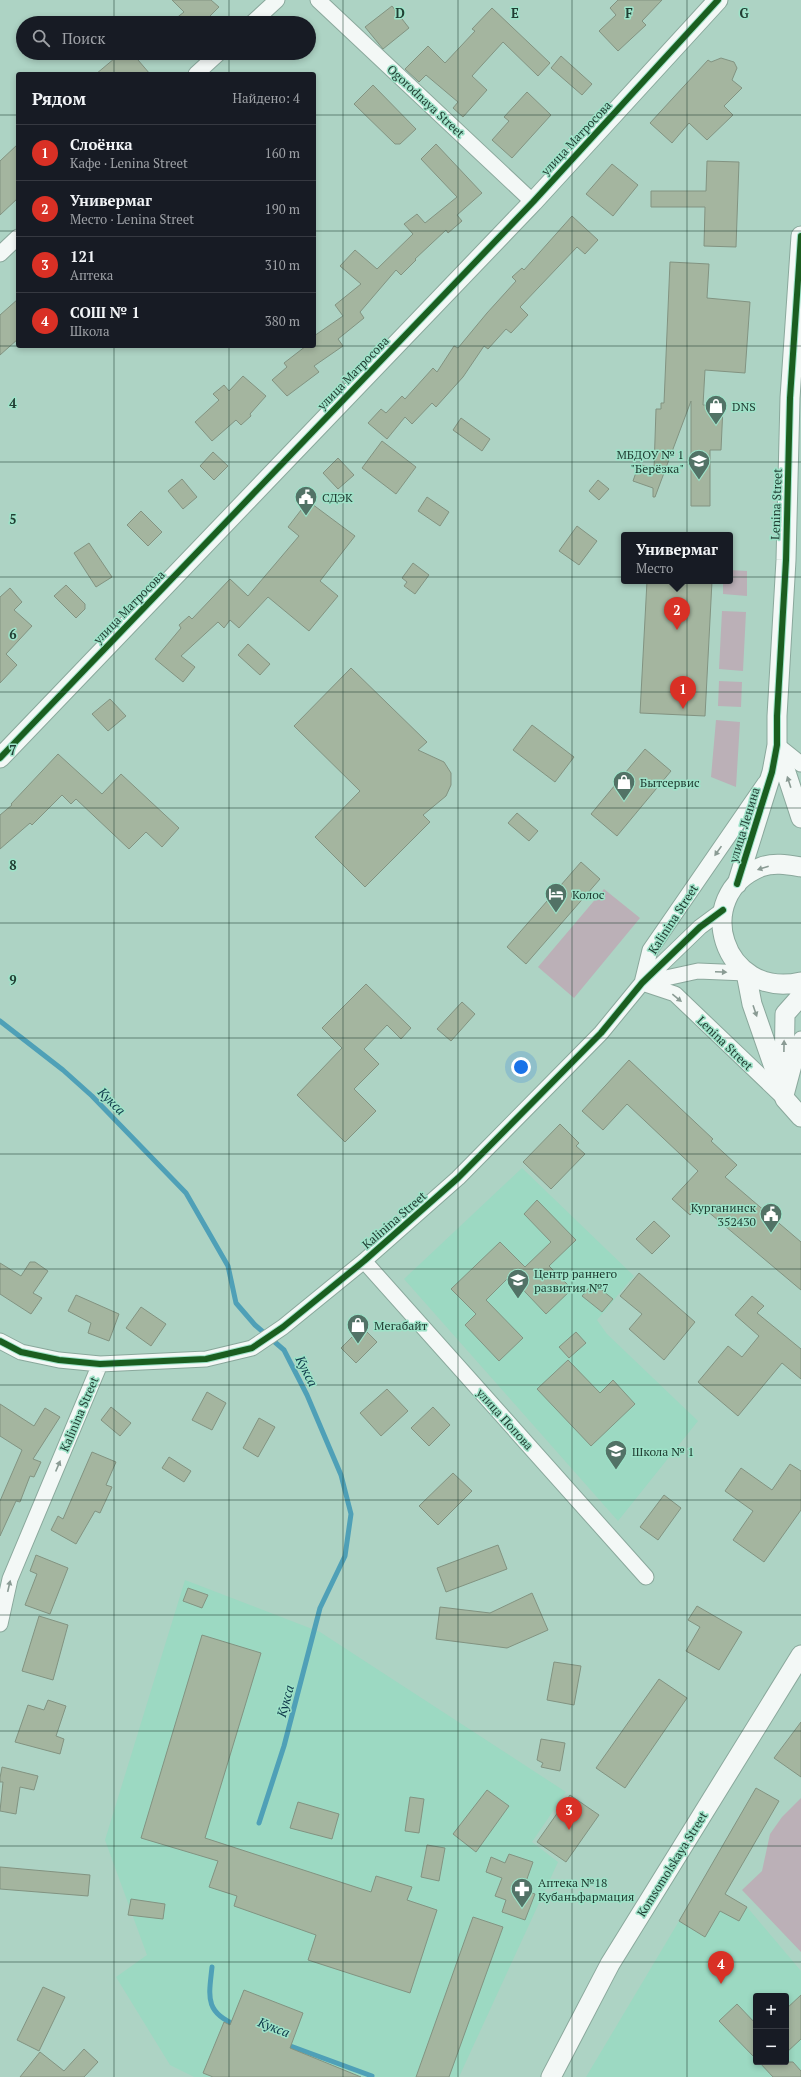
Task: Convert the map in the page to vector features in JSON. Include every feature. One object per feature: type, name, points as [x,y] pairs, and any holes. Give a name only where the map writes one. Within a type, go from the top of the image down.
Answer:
[{"type":"street","points":[[260,16],[277,0]]},
{"type":"street","name":"Ogorodnaya Street","points":[[318,0],[533,202]]},
{"type":"street","name":"улица Матросова","points":[[0,758],[533,202],[718,0]]},
{"type":"street","points":[[198,72],[211,60]]},
{"type":"street","name":"Lenina Street","points":[[772,772],[777,745],[777,716],[786,560],[790,398],[801,236]]},
{"type":"street","points":[[0,254],[16,239]]},
{"type":"street","points":[[777,745],[801,764]]},
{"type":"street","points":[[777,745],[801,818]]},
{"type":"street","name":"улица Ленина","points":[[737,884],[772,772]]},
{"type":"street","name":"Kalinina Street","points":[[0,1624],[10,1579],[100,1364],[206,1359],[252,1348],[283,1327],[364,1261],[458,1178],[601,1033],[642,983],[650,950],[772,772]]},
{"type":"street","points":[[801,867],[782,864],[762,867],[737,884],[729,896],[724,910],[722,928],[725,945],[734,960],[746,973],[759,981],[773,985],[788,985],[801,982]]},
{"type":"street","points":[[642,983],[700,928],[724,910]]},
{"type":"street","points":[[642,983],[698,971],[746,973]]},
{"type":"street","points":[[746,973],[752,1004],[785,1099]]},
{"type":"street","name":"Lenina Street","points":[[642,983],[674,994],[785,1099],[801,1117]]},
{"type":"street","points":[[785,1099],[785,1014],[801,996]]},
{"type":"street","points":[[785,1099],[801,1039]]},
{"type":"street","name":"улица Попова","points":[[364,1261],[646,1577]]},
{"type":"street","points":[[0,1341],[21,1352],[59,1360],[100,1364]]},
{"type":"street","name":"Komsomolskaya Street","points":[[551,2077],[610,1964],[801,1655]]},
{"type":"shaded area","points":[[733,570],[747,571],[747,596],[723,594],[723,584],[733,584]]},
{"type":"shaded area","points":[[722,611],[746,612],[743,671],[719,669]]},
{"type":"shaded area","points":[[719,681],[742,682],[741,707],[718,706]]},
{"type":"shaded area","points":[[716,720],[740,722],[736,787],[711,777]]},
{"type":"shaded area","points":[[604,889],[640,918],[574,998],[538,967]]},
{"type":"shaded area","name":"Центр раннего развития №7","points":[[522,1168],[634,1276],[597,1320],[607,1334],[698,1421],[618,1521],[404,1279]]},
{"type":"shaded area","points":[[185,1580],[320,1632],[566,1792],[532,1842],[558,1862],[459,2077],[194,2077],[170,2065],[116,1977],[147,1955],[105,1840]]},
{"type":"shaded area","points":[[801,1798],[801,1952],[742,1890],[762,1871],[770,1834],[782,1817]]},
{"type":"shaded area","points":[[747,1907],[801,1971],[801,2077],[586,2077],[679,1921],[705,1937],[720,1911],[739,1921]]},
{"type":"building","points":[[172,0],[211,0],[219,7],[210,16],[179,16],[184,12]]},
{"type":"building","points":[[618,0],[662,0],[642,21],[646,25],[618,51],[599,31],[616,15],[610,8]]},
{"type":"building","points":[[392,6],[409,28],[383,49],[365,27]]},
{"type":"building","points":[[492,8],[550,63],[538,76],[503,42],[472,76],[487,90],[463,117],[453,108],[458,102],[426,75],[419,82],[405,69],[428,46],[445,63],[475,31],[472,29]]},
{"type":"building","points":[[561,56],[592,84],[582,95],[551,68]]},
{"type":"building","points":[[721,58],[734,62],[737,68],[732,80],[742,88],[724,106],[733,115],[707,140],[689,123],[672,143],[650,123],[708,60],[711,62]]},
{"type":"building","points":[[113,60],[138,60],[148,72],[98,72]]},
{"type":"building","points":[[373,85],[416,129],[400,144],[395,144],[354,104]]},
{"type":"building","points":[[527,92],[551,115],[512,158],[492,140],[509,121],[504,117]]},
{"type":"building","points":[[436,144],[482,193],[457,215],[462,221],[448,233],[446,230],[415,259],[416,260],[401,275],[396,270],[360,312],[364,318],[338,339],[343,346],[314,366],[319,372],[287,396],[272,380],[287,367],[284,363],[303,348],[316,348],[316,335],[343,316],[335,305],[361,284],[340,266],[355,250],[377,269],[413,234],[404,224],[417,214],[425,223],[457,197],[421,159]]},
{"type":"building","points":[[16,146],[16,200],[0,215],[0,161]]},
{"type":"building","points":[[707,161],[739,162],[736,247],[704,246],[705,207],[651,207],[651,191],[706,191]]},
{"type":"building","points":[[612,164],[638,185],[613,216],[586,194]]},
{"type":"building","points":[[572,216],[598,240],[585,254],[577,247],[520,307],[528,315],[511,333],[506,329],[488,349],[484,346],[463,377],[436,407],[432,403],[412,424],[405,417],[387,439],[368,423],[381,409],[386,413],[402,396],[405,399],[433,368],[437,372],[454,346],[458,348],[516,281],[512,277],[522,268],[524,270]]},
{"type":"building","points":[[670,262],[709,264],[707,298],[750,302],[745,373],[705,370],[703,405],[723,406],[721,450],[710,450],[710,506],[691,506],[691,401],[655,497],[653,497],[653,488],[633,481],[639,464],[654,469],[656,409],[661,409],[661,403],[664,403]]},
{"type":"building","points":[[16,301],[16,341],[0,355],[0,315]]},
{"type":"building","points":[[243,376],[266,396],[250,414],[251,416],[241,425],[236,420],[212,441],[195,422],[219,400],[213,394],[224,385],[229,391]]},
{"type":"building","points":[[461,418],[490,439],[482,451],[453,430]]},
{"type":"building","points":[[382,441],[416,467],[396,494],[362,468]]},
{"type":"building","points":[[213,452],[228,466],[214,480],[200,466]]},
{"type":"building","points":[[338,458],[354,475],[338,489],[323,473]]},
{"type":"building","points":[[182,479],[197,497],[183,509],[168,491]]},
{"type":"building","points":[[598,480],[609,489],[599,500],[589,491]]},
{"type":"building","points":[[427,497],[449,512],[440,526],[418,511]]},
{"type":"building","points":[[308,501],[355,536],[320,581],[338,596],[309,631],[268,597],[239,628],[230,620],[224,628],[218,622],[181,656],[195,667],[183,682],[155,659],[181,628],[179,625],[189,616],[192,619],[230,579],[248,596],[299,536],[288,527]]},
{"type":"building","points":[[141,511],[162,532],[148,546],[127,525]]},
{"type":"building","points":[[577,526],[597,541],[579,565],[559,551]]},
{"type":"building","points":[[89,543],[112,577],[96,587],[74,553]]},
{"type":"building","points":[[413,563],[429,575],[415,594],[404,586],[407,582],[402,578]]},
{"type":"building","points":[[647,584],[712,584],[705,716],[640,713]]},
{"type":"building","points":[[66,585],[85,604],[85,609],[76,618],[54,596]]},
{"type":"building","points":[[10,588],[22,602],[14,610],[32,626],[6,654],[17,665],[0,683],[0,597]]},
{"type":"building","points":[[248,644],[270,664],[260,675],[238,655]]},
{"type":"building","points":[[351,668],[427,742],[418,750],[444,762],[451,773],[451,785],[446,796],[423,815],[430,822],[365,887],[315,837],[360,791],[294,726]]},
{"type":"building","points":[[110,699],[126,716],[108,731],[92,714]]},
{"type":"building","points":[[532,725],[574,757],[555,782],[513,750]]},
{"type":"building","points":[[645,749],[671,771],[617,836],[591,814]]},
{"type":"building","points":[[58,754],[102,794],[121,774],[179,828],[162,847],[146,832],[129,849],[76,799],[71,804],[62,795],[32,825],[30,823],[0,849],[0,815],[12,805],[11,804]]},
{"type":"building","points":[[517,813],[538,831],[529,841],[508,823]]},
{"type":"building","points":[[581,862],[600,879],[526,964],[507,947]]},
{"type":"building","points":[[366,984],[411,1028],[401,1039],[387,1025],[364,1049],[379,1064],[354,1089],[376,1111],[345,1142],[297,1095],[342,1048],[322,1028]]},
{"type":"building","points":[[462,1002],[475,1014],[451,1041],[437,1029]]},
{"type":"building","points":[[629,1060],[713,1139],[711,1141],[737,1165],[725,1177],[801,1242],[801,1290],[700,1205],[690,1215],[672,1199],[698,1171],[627,1104],[603,1130],[582,1111]]},
{"type":"building","points":[[560,1124],[579,1143],[576,1146],[585,1154],[551,1189],[523,1162]]},
{"type":"building","points":[[537,1200],[576,1240],[549,1266],[572,1289],[546,1314],[510,1276],[486,1300],[523,1338],[499,1361],[465,1325],[476,1314],[451,1289],[500,1242],[525,1267],[551,1242],[524,1214]]},
{"type":"building","points":[[654,1221],[670,1236],[652,1254],[636,1239]]},
{"type":"building","points":[[30,1262],[35,1262],[48,1271],[33,1293],[42,1298],[31,1314],[0,1294],[0,1263],[21,1276]]},
{"type":"building","points":[[639,1273],[695,1322],[664,1360],[629,1329],[642,1314],[620,1296]]},
{"type":"building","points":[[593,1283],[613,1299],[602,1312],[582,1296]]},
{"type":"building","points":[[76,1295],[119,1314],[109,1341],[88,1333],[91,1323],[68,1311]]},
{"type":"building","points":[[752,1296],[764,1306],[757,1313],[801,1349],[801,1379],[782,1363],[738,1416],[698,1382],[728,1346],[742,1357],[759,1336],[735,1315]]},
{"type":"building","points":[[141,1307],[166,1324],[151,1346],[126,1328]]},
{"type":"building","points":[[362,1327],[377,1342],[356,1363],[341,1348]]},
{"type":"building","points":[[576,1332],[586,1343],[569,1358],[559,1347]]},
{"type":"building","points":[[568,1360],[600,1393],[613,1380],[635,1404],[591,1446],[537,1389]]},
{"type":"building","points":[[387,1389],[408,1411],[381,1436],[360,1413]]},
{"type":"building","points":[[207,1392],[226,1403],[212,1430],[192,1420]]},
{"type":"building","points":[[0,1404],[34,1426],[45,1408],[60,1417],[33,1459],[41,1462],[34,1477],[30,1476],[20,1502],[16,1501],[0,1536],[0,1501],[22,1450],[0,1436]]},
{"type":"building","points":[[111,1407],[131,1423],[120,1436],[101,1420]]},
{"type":"building","points":[[433,1407],[450,1425],[429,1446],[411,1428]]},
{"type":"building","points":[[259,1418],[275,1427],[258,1457],[243,1448]]},
{"type":"building","points":[[92,1452],[116,1462],[106,1485],[112,1487],[100,1513],[95,1511],[76,1544],[51,1530],[58,1516],[63,1519]]},
{"type":"building","points":[[169,1457],[191,1471],[184,1482],[162,1468]]},
{"type":"building","points":[[790,1464],[801,1471],[801,1510],[764,1562],[733,1540],[753,1511],[725,1491],[741,1468],[772,1490]]},
{"type":"building","points":[[453,1473],[472,1491],[438,1525],[419,1506]]},
{"type":"building","points":[[664,1495],[681,1508],[658,1540],[640,1527]]},
{"type":"building","points":[[498,1545],[507,1569],[446,1592],[437,1568]]},
{"type":"building","points":[[36,1555],[68,1568],[50,1614],[25,1605],[37,1574],[30,1571]]},
{"type":"building","points":[[188,1588],[208,1595],[202,1608],[183,1601]]},
{"type":"building","points":[[532,1593],[548,1630],[507,1648],[436,1639],[440,1607],[490,1613]]},
{"type":"building","points":[[697,1606],[742,1632],[719,1670],[686,1651],[700,1627],[688,1620]]},
{"type":"building","points":[[39,1616],[68,1625],[53,1680],[22,1671]]},
{"type":"building","points":[[202,1635],[261,1653],[205,1838],[371,1892],[376,1876],[412,1887],[407,1900],[437,1910],[410,1993],[308,1960],[316,1935],[234,1906],[237,1896],[209,1887],[218,1861],[141,1838]]},
{"type":"building","points":[[554,1662],[581,1666],[574,1705],[547,1700]]},
{"type":"building","points":[[659,1679],[687,1698],[625,1788],[596,1768]]},
{"type":"building","points":[[48,1700],[66,1706],[56,1736],[64,1739],[60,1754],[15,1742],[28,1705],[44,1710]]},
{"type":"building","points":[[801,1722],[801,1777],[774,1758]]},
{"type":"building","points":[[541,1739],[565,1743],[560,1771],[541,1767],[543,1763],[537,1760]]},
{"type":"building","points":[[2,1767],[38,1776],[34,1790],[20,1787],[16,1814],[0,1811],[3,1782],[0,1782]]},
{"type":"building","points":[[756,1788],[779,1801],[725,1894],[747,1907],[739,1921],[720,1911],[705,1937],[679,1921]]},
{"type":"building","points":[[487,1790],[509,1806],[476,1852],[453,1834]]},
{"type":"building","points":[[570,1795],[599,1815],[566,1862],[537,1842]]},
{"type":"building","points":[[410,1797],[424,1799],[419,1833],[405,1831]]},
{"type":"building","points":[[298,1802],[339,1814],[332,1839],[290,1828]]},
{"type":"building","points":[[427,1845],[445,1848],[439,1881],[421,1877]]},
{"type":"building","points":[[509,1854],[533,1862],[523,1890],[535,1894],[525,1920],[502,1912],[506,1900],[495,1896],[502,1878],[486,1872],[491,1857],[505,1863]]},
{"type":"building","points":[[0,1867],[90,1875],[88,1896],[0,1889]]},
{"type":"building","points":[[131,1899],[165,1904],[163,1919],[128,1915]]},
{"type":"building","points":[[473,1917],[503,1927],[449,2077],[416,2077]]},
{"type":"building","points":[[43,1987],[65,1997],[39,2051],[17,2040]]},
{"type":"building","points":[[244,1990],[303,2013],[290,2048],[361,2077],[213,2077],[203,2073],[224,2022],[230,2025]]},
{"type":"building","points":[[801,1995],[801,2039],[789,2050],[789,2029],[789,2006]]},
{"type":"building","points":[[737,2004],[753,2021],[753,2056],[719,2021]]},
{"type":"building","points":[[84,2049],[98,2062],[84,2077],[20,2077],[40,2052],[64,2071]]},
{"type":"building","points":[[789,2062],[793,2062],[801,2071],[801,2077],[773,2077],[762,2065],[789,2065]]},
{"type":"waterway","name":"Кукса","points":[[0,1021],[63,1070],[92,1096],[186,1193],[228,1266],[236,1303],[255,1325],[284,1350],[307,1395],[341,1475],[351,1514],[345,1556],[320,1608],[284,1746],[259,1823]]},
{"type":"waterway","name":"Кукса","points":[[212,1967],[210,1986],[211,2002],[218,2015],[236,2025]]},
{"type":"waterway","name":"Кукса","points":[[285,2044],[372,2076]]},
{"type":"cycle path","points":[[0,758],[533,202],[718,0]]},
{"type":"cycle path","points":[[737,884],[772,772],[777,745],[777,716],[786,560],[790,398],[801,236]]},
{"type":"cycle path","points":[[0,1341],[21,1352],[59,1360],[100,1364],[206,1359],[252,1348],[283,1327],[364,1261],[458,1178],[601,1033],[642,983],[700,927],[723,910]]},
{"type":"place","name":"DNS","points":[[716,426]]},
{"type":"place","name":"МБДОУ № 1 \"Берёзка\"","points":[[699,480]]},
{"type":"place","name":"СДЭК","points":[[306,516]]},
{"type":"place","name":"Универмаг","points":[[677,630]]},
{"type":"place","name":"Слоёнка","points":[[683,709]]},
{"type":"place","name":"Бытсервис","points":[[624,802]]},
{"type":"place","name":"Колос","points":[[556,914]]},
{"type":"place","name":"Курганинск 352430","points":[[771,1234]]},
{"type":"place","name":"Центр раннего развития №7","points":[[518,1300]]},
{"type":"place","name":"Мегабайт","points":[[358,1344]]},
{"type":"place","name":"Школа № 1","points":[[616,1470]]},
{"type":"place","name":"121","points":[[569,1830]]},
{"type":"place","name":"Аптека №18 Кубаньфармация","points":[[522,1908]]},
{"type":"place","name":"СОШ № 1","points":[[721,1984]]}]
